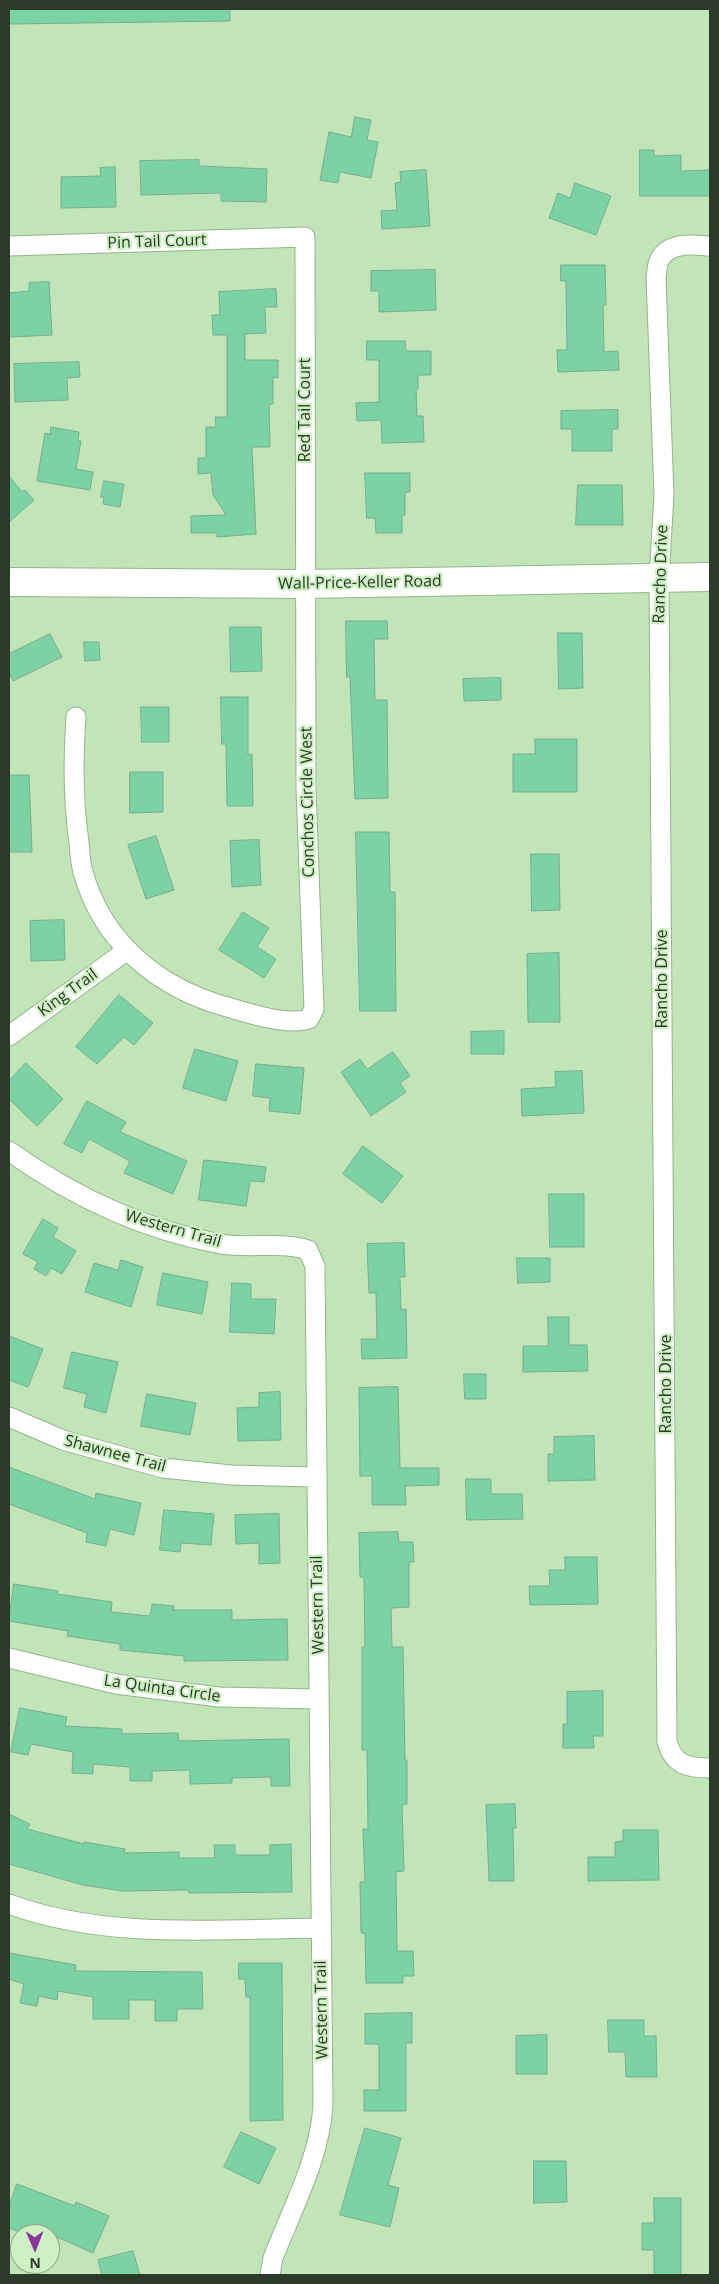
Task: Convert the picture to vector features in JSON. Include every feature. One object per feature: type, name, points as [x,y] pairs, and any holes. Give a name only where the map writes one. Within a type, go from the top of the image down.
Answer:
[{"type":"street","name":"Pin Tail Court","points":[[9,246],[305,237]]},
{"type":"street","name":"Red Tail Court","points":[[305,237],[305,584]]},
{"type":"street","name":"Rancho Drive","points":[[710,246],[682,245],[668,251],[658,261],[657,318],[664,495],[659,578],[667,1742],[670,1755],[681,1764],[696,1768],[710,1768]]},
{"type":"street","name":"Wall-Price-Keller Road","points":[[9,582],[305,584],[710,577]]},
{"type":"street","name":"Conchos Circle West","points":[[126,951],[168,982],[206,1001],[242,1012],[298,1022],[309,1019],[314,1009],[306,788],[305,584]]},
{"type":"street","points":[[76,717],[73,748],[75,816],[83,872],[102,919],[126,951]]},
{"type":"street","name":"King Trail","points":[[9,1036],[126,951]]},
{"type":"street","name":"Western Trail","points":[[9,1150],[41,1174],[112,1211],[172,1232],[239,1247],[291,1245],[308,1250],[315,1266],[322,2120],[313,2156],[273,2258],[270,2275]]},
{"type":"street","name":"Shawnee Trail","points":[[9,1417],[63,1440],[163,1468],[231,1475],[316,1477]]},
{"type":"street","name":"La Quinta Circle","points":[[9,1658],[125,1686],[219,1697],[318,1699]]},
{"type":"street","points":[[9,1904],[38,1915],[96,1925],[182,1929],[320,1928]]},
{"type":"building","points":[[9,9],[230,9],[230,21],[9,24]]},
{"type":"building","points":[[355,117],[371,120],[367,140],[378,142],[371,178],[340,172],[338,183],[320,180],[329,132],[351,137]]},
{"type":"building","points":[[640,150],[654,150],[654,156],[681,155],[681,171],[710,170],[710,196],[640,196]]},
{"type":"building","points":[[199,160],[199,166],[267,169],[266,202],[221,201],[221,193],[141,195],[140,161]]},
{"type":"building","points":[[115,167],[116,207],[61,208],[61,177],[101,176],[100,168]]},
{"type":"building","points":[[426,170],[430,226],[382,229],[381,211],[397,210],[395,183],[401,182],[400,172]]},
{"type":"building","points":[[575,183],[611,196],[596,235],[549,218],[558,193],[570,198]]},
{"type":"building","points":[[561,265],[605,265],[606,305],[603,305],[604,352],[618,351],[619,370],[558,372],[557,350],[567,350],[566,281],[561,281]]},
{"type":"building","points":[[435,270],[436,310],[379,312],[379,291],[371,291],[371,271]]},
{"type":"building","points":[[49,282],[52,335],[9,337],[9,293],[29,291],[29,283]]},
{"type":"building","points":[[276,289],[277,307],[265,307],[266,333],[245,334],[245,360],[278,360],[278,378],[273,377],[273,404],[269,404],[270,447],[252,447],[256,534],[217,537],[217,533],[191,533],[191,516],[226,515],[213,495],[211,473],[198,474],[198,458],[206,458],[206,427],[216,427],[215,417],[227,417],[227,335],[213,335],[212,315],[220,315],[219,292]]},
{"type":"building","points":[[367,341],[405,341],[406,351],[431,351],[431,375],[418,375],[418,389],[416,389],[417,416],[423,416],[424,442],[382,443],[381,420],[357,421],[356,403],[379,402],[379,360],[367,360]]},
{"type":"building","points":[[79,362],[80,377],[67,378],[68,400],[15,402],[14,364]]},
{"type":"building","points":[[618,410],[618,429],[612,429],[612,451],[572,451],[572,429],[561,429],[561,411]]},
{"type":"building","points":[[51,427],[79,432],[78,441],[81,441],[76,469],[93,472],[90,490],[37,481],[45,433],[50,434]]},
{"type":"building","points":[[365,473],[410,473],[410,492],[405,492],[405,515],[402,515],[402,533],[376,533],[375,518],[367,518]]},
{"type":"building","points":[[9,476],[22,492],[25,490],[34,500],[9,522]]},
{"type":"building","points":[[104,481],[124,484],[120,507],[103,504],[104,497],[101,497]]},
{"type":"building","points":[[578,485],[622,485],[623,525],[576,525]]},
{"type":"building","points":[[346,621],[387,621],[388,639],[374,639],[375,700],[387,700],[388,798],[355,799],[350,677],[347,677]]},
{"type":"building","points":[[230,627],[261,627],[262,671],[231,672]]},
{"type":"building","points":[[558,633],[582,633],[583,688],[559,689]]},
{"type":"building","points":[[50,634],[62,657],[13,681],[9,672],[9,654]]},
{"type":"building","points":[[84,642],[99,642],[100,660],[85,661]]},
{"type":"building","points":[[501,678],[501,700],[464,701],[463,679]]},
{"type":"building","points":[[221,697],[248,697],[248,755],[252,754],[253,806],[227,806],[226,744],[222,744]]},
{"type":"building","points":[[141,707],[169,707],[169,742],[142,742]]},
{"type":"building","points":[[535,739],[577,739],[577,792],[513,792],[513,754],[535,754]]},
{"type":"building","points":[[130,772],[163,772],[163,812],[130,813]]},
{"type":"building","points":[[9,775],[29,775],[32,852],[9,852]]},
{"type":"building","points":[[356,832],[389,832],[390,892],[395,892],[396,1011],[360,1011]]},
{"type":"building","points":[[156,836],[174,890],[146,899],[128,845]]},
{"type":"building","points":[[259,840],[261,885],[232,887],[230,841]]},
{"type":"building","points":[[531,854],[559,854],[560,910],[532,911]]},
{"type":"building","points":[[243,912],[269,928],[257,947],[276,959],[264,978],[219,950]]},
{"type":"building","points":[[64,920],[65,960],[31,961],[30,921]]},
{"type":"building","points":[[559,953],[560,1022],[528,1022],[527,954]]},
{"type":"building","points":[[119,995],[153,1023],[134,1045],[124,1037],[97,1064],[76,1047]]},
{"type":"building","points":[[504,1031],[504,1054],[471,1054],[471,1032]]},
{"type":"building","points":[[195,1049],[238,1061],[226,1101],[183,1088]]},
{"type":"building","points":[[393,1052],[410,1076],[400,1083],[406,1092],[371,1116],[341,1072],[360,1059],[367,1069]]},
{"type":"building","points":[[26,1063],[63,1099],[37,1126],[9,1099],[9,1081]]},
{"type":"building","points":[[256,1064],[304,1068],[300,1114],[269,1111],[270,1098],[253,1096]]},
{"type":"building","points":[[582,1071],[584,1113],[522,1116],[521,1089],[556,1087],[555,1072]]},
{"type":"building","points":[[87,1101],[126,1122],[120,1132],[187,1161],[173,1194],[124,1173],[130,1161],[89,1139],[82,1153],[64,1144]]},
{"type":"building","points":[[363,1146],[403,1176],[382,1203],[343,1174]]},
{"type":"building","points":[[204,1160],[266,1167],[264,1182],[250,1181],[246,1206],[199,1200]]},
{"type":"building","points":[[549,1194],[584,1194],[584,1247],[550,1247]]},
{"type":"building","points":[[43,1219],[58,1228],[53,1237],[76,1251],[62,1274],[51,1268],[46,1276],[34,1269],[38,1262],[23,1254]]},
{"type":"building","points":[[404,1243],[405,1277],[400,1277],[401,1310],[406,1309],[407,1358],[362,1359],[361,1339],[377,1339],[376,1293],[369,1293],[367,1244]]},
{"type":"building","points":[[517,1258],[550,1258],[550,1282],[518,1283]]},
{"type":"building","points":[[121,1260],[143,1267],[131,1307],[85,1292],[94,1263],[118,1270]]},
{"type":"building","points":[[163,1273],[208,1282],[202,1314],[157,1305]]},
{"type":"building","points":[[232,1283],[251,1284],[251,1299],[276,1299],[274,1334],[230,1332]]},
{"type":"building","points":[[548,1317],[569,1317],[569,1345],[587,1345],[588,1371],[523,1372],[523,1346],[548,1346]]},
{"type":"building","points":[[9,1336],[43,1349],[28,1387],[9,1380]]},
{"type":"building","points":[[72,1352],[118,1362],[106,1413],[84,1407],[87,1394],[64,1388]]},
{"type":"building","points":[[464,1374],[486,1374],[486,1399],[465,1399]]},
{"type":"building","points":[[398,1387],[400,1468],[439,1468],[439,1485],[405,1486],[406,1505],[372,1505],[372,1476],[360,1476],[359,1388]]},
{"type":"building","points":[[280,1392],[281,1440],[238,1441],[237,1408],[259,1407],[259,1393]]},
{"type":"building","points":[[147,1394],[196,1403],[190,1435],[141,1426]]},
{"type":"building","points":[[594,1436],[595,1480],[548,1481],[548,1454],[554,1454],[554,1437]]},
{"type":"building","points":[[9,1467],[95,1499],[96,1493],[141,1503],[134,1535],[110,1529],[106,1546],[86,1542],[87,1533],[9,1504]]},
{"type":"building","points":[[466,1479],[491,1479],[491,1494],[522,1494],[523,1519],[467,1520]]},
{"type":"building","points":[[164,1510],[214,1514],[211,1545],[181,1543],[180,1552],[160,1550]]},
{"type":"building","points":[[279,1514],[280,1563],[259,1564],[259,1543],[236,1544],[235,1515]]},
{"type":"building","points":[[398,1532],[399,1542],[413,1542],[414,1562],[409,1562],[409,1607],[391,1608],[392,1647],[403,1647],[405,1760],[407,1760],[407,1804],[402,1805],[404,1871],[396,1872],[397,1951],[413,1951],[414,1976],[403,1976],[403,1983],[366,1983],[365,1933],[361,1933],[360,1882],[365,1882],[363,1829],[368,1829],[367,1750],[362,1750],[362,1647],[365,1647],[364,1577],[360,1577],[359,1533]]},
{"type":"building","points":[[565,1557],[597,1557],[598,1604],[530,1605],[529,1586],[550,1586],[549,1570],[565,1570]]},
{"type":"building","points":[[14,1584],[58,1591],[57,1594],[112,1602],[111,1612],[150,1616],[152,1604],[174,1606],[173,1610],[232,1610],[232,1620],[287,1619],[288,1660],[184,1661],[184,1656],[120,1650],[120,1644],[67,1636],[68,1631],[9,1621]]},
{"type":"building","points":[[603,1691],[603,1736],[593,1736],[594,1748],[563,1748],[563,1724],[567,1724],[567,1692]]},
{"type":"building","points":[[20,1708],[67,1717],[65,1726],[122,1729],[122,1734],[178,1733],[179,1741],[289,1739],[290,1786],[271,1786],[271,1777],[232,1778],[232,1783],[190,1784],[190,1770],[152,1771],[152,1781],[130,1781],[130,1767],[93,1764],[93,1774],[72,1773],[73,1752],[31,1744],[28,1755],[11,1752]]},
{"type":"building","points":[[515,1804],[516,1828],[513,1828],[514,1881],[489,1881],[486,1805]]},
{"type":"building","points":[[9,1814],[30,1824],[27,1829],[84,1844],[84,1842],[125,1849],[124,1853],[179,1852],[179,1858],[215,1858],[214,1845],[235,1845],[235,1855],[270,1855],[270,1845],[291,1844],[292,1892],[189,1893],[188,1890],[123,1891],[83,1885],[9,1864]]},
{"type":"building","points":[[623,1830],[658,1830],[659,1880],[588,1881],[588,1857],[615,1857],[615,1842],[623,1841]]},
{"type":"building","points":[[9,1953],[76,1965],[75,1971],[202,1972],[203,2009],[177,2009],[177,2021],[155,2021],[155,2000],[129,2000],[129,2019],[93,2019],[93,1997],[58,1991],[57,2000],[39,1996],[37,2006],[20,2003],[24,1984],[9,1979]]},
{"type":"building","points":[[239,1963],[282,1963],[283,2120],[250,2121],[250,1997],[246,1997],[245,1979],[239,1979]]},
{"type":"building","points":[[412,2013],[412,2043],[406,2043],[406,2111],[364,2111],[364,2090],[379,2090],[379,2044],[365,2044],[365,2014]]},
{"type":"building","points":[[608,2020],[644,2020],[644,2036],[656,2036],[657,2077],[626,2077],[625,2052],[609,2052]]},
{"type":"building","points":[[547,2035],[547,2074],[516,2074],[516,2036]]},
{"type":"building","points":[[365,2128],[401,2138],[388,2185],[399,2188],[390,2227],[340,2215]]},
{"type":"building","points":[[241,2132],[276,2148],[259,2184],[224,2167]]},
{"type":"building","points":[[534,2161],[566,2161],[567,2202],[534,2203]]},
{"type":"building","points":[[17,2184],[75,2206],[76,2202],[109,2216],[93,2253],[60,2238],[60,2224],[10,2224],[9,2228],[9,2206]]},
{"type":"building","points":[[654,2198],[681,2198],[681,2275],[654,2275],[654,2250],[642,2250],[642,2223],[654,2223]]},
{"type":"building","points":[[133,2251],[140,2275],[102,2275],[98,2260]]}]
